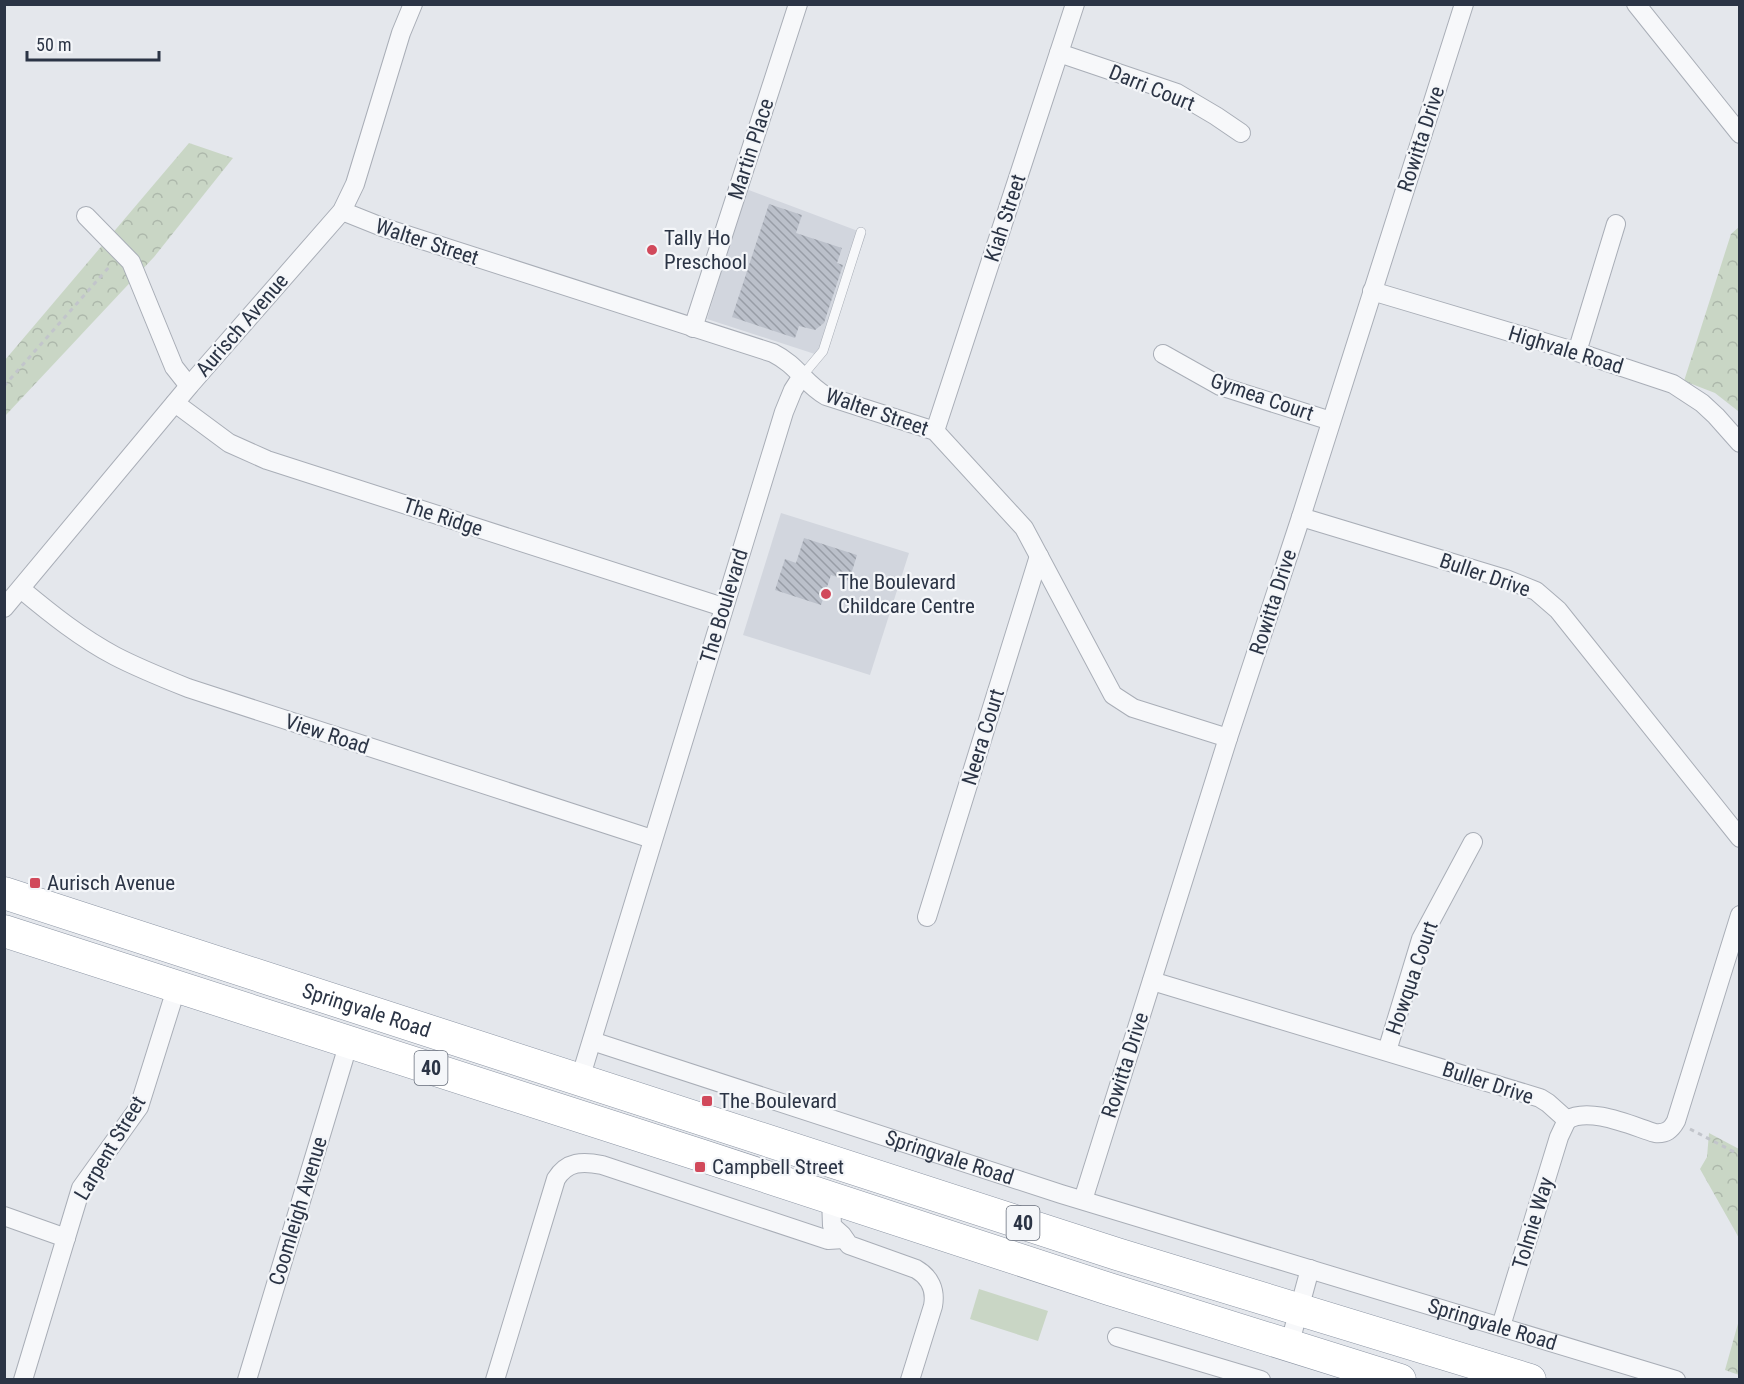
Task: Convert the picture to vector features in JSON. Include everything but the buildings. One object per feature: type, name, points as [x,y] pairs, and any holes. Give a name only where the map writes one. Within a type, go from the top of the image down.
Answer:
[{"type":"highway","name":"Springvale Road","points":[[4,893],[580,1080],[855,1191],[1109,1289],[1400,1380]]},
{"type":"highway","name":"Springvale Road","points":[[4,931],[349,1042],[855,1191],[1117,1254],[1530,1380]]},
{"type":"street","name":"Aurisch Avenue","points":[[4,608],[189,386],[342,211],[355,184],[401,33],[413,4]]},
{"type":"street","name":"Martin Place","points":[[693,328],[798,4]]},
{"type":"street","name":"Kiah Street","points":[[935,431],[1075,4]]},
{"type":"street","name":"Rowitta Drive","points":[[1083,1200],[1228,738],[1301,517],[1464,4]]},
{"type":"street","points":[[1636,4],[1740,134]]},
{"type":"street","name":"Darri Court","points":[[1059,53],[1177,93],[1241,133]]},
{"type":"street","name":"Walter Street","points":[[342,211],[382,227],[773,353],[789,362],[814,388],[826,396],[935,431],[1024,528],[1113,695],[1133,708],[1228,738]]},
{"type":"street","points":[[86,216],[131,262],[174,367],[189,386]]},
{"type":"street","points":[[1577,352],[1616,224]]},
{"type":"street","name":"Highvale Road","points":[[1372,291],[1577,352],[1673,384],[1702,403],[1740,443]]},
{"type":"street","name":"Gymea Court","points":[[1163,354],[1220,386],[1331,421]]},
{"type":"street","name":"The Boulevard","points":[[580,1080],[784,412],[802,376]]},
{"type":"street","name":"The Ridge","points":[[175,403],[229,443],[267,460],[723,607]]},
{"type":"street","name":"Buller Drive","points":[[1301,517],[1506,579],[1536,591],[1558,610],[1740,838]]},
{"type":"street","name":"Neera Court","points":[[927,918],[1039,556]]},
{"type":"street","name":"View Road","points":[[21,590],[93,643],[117,657],[188,688],[652,839]]},
{"type":"street","name":"Howqua Court","points":[[1387,1051],[1421,939],[1473,842]]},
{"type":"street","points":[[1567,1120],[1578,1115],[1593,1114],[1661,1134],[1670,1130],[1676,1121],[1740,915]]},
{"type":"street","name":"Buller Drive","points":[[1152,981],[1540,1098],[1548,1102],[1567,1120]]},
{"type":"street","name":"Larpent Street","points":[[23,1380],[81,1188],[139,1107],[177,986]]},
{"type":"street","name":"Springvale Road","points":[[592,1041],[1083,1200],[1676,1380]]},
{"type":"street","name":"Coomleigh Avenue","points":[[247,1380],[349,1042]]},
{"type":"street","name":"Tolmie Way","points":[[1501,1326],[1567,1120]]},
{"type":"street","points":[[495,1380],[556,1179],[566,1168],[585,1162],[602,1165],[828,1240],[843,1237],[851,1225],[855,1191]]},
{"type":"street","points":[[855,1191],[832,1226],[849,1245],[916,1269],[925,1275],[932,1286],[933,1306],[910,1380]]},
{"type":"street","points":[[4,1216],[66,1238]]},
{"type":"street","points":[[1288,1346],[1310,1269]]},
{"type":"street","points":[[1118,1337],[1209,1372],[1262,1380]]},
{"type":"lane","points":[[802,376],[823,351],[861,232]]},
{"type":"path","points":[[4,386],[113,263]]},
{"type":"path","points":[[1676,1121],[1740,1155]]},
{"type":"shaded area","points":[[746,189],[866,234],[824,357],[707,319]]},
{"type":"shaded area","name":"The Boulevard Childcare Centre","points":[[781,513],[909,553],[870,675],[743,635]]},
{"type":"green space","points":[[189,143],[233,158],[154,257],[5,416],[5,360]]},
{"type":"green space","points":[[1739,227],[1738,411],[1715,393],[1684,381],[1731,234]]},
{"type":"green space","points":[[1709,1133],[1739,1149],[1739,1238],[1700,1169],[1707,1157]]},
{"type":"green space","points":[[979,1289],[1048,1311],[1038,1341],[970,1319]]},
{"type":"green space","points":[[1739,1320],[1739,1375],[1725,1370]]},
{"type":"place","name":"Tally Ho Preschool","points":[[652,250]]},
{"type":"place","name":"The Boulevard Childcare Centre","points":[[826,594]]},
{"type":"place","name":"Aurisch Avenue","points":[[35,883]]},
{"type":"place","name":"The Boulevard","points":[[707,1101]]},
{"type":"place","name":"Campbell Street","points":[[700,1167]]}]
